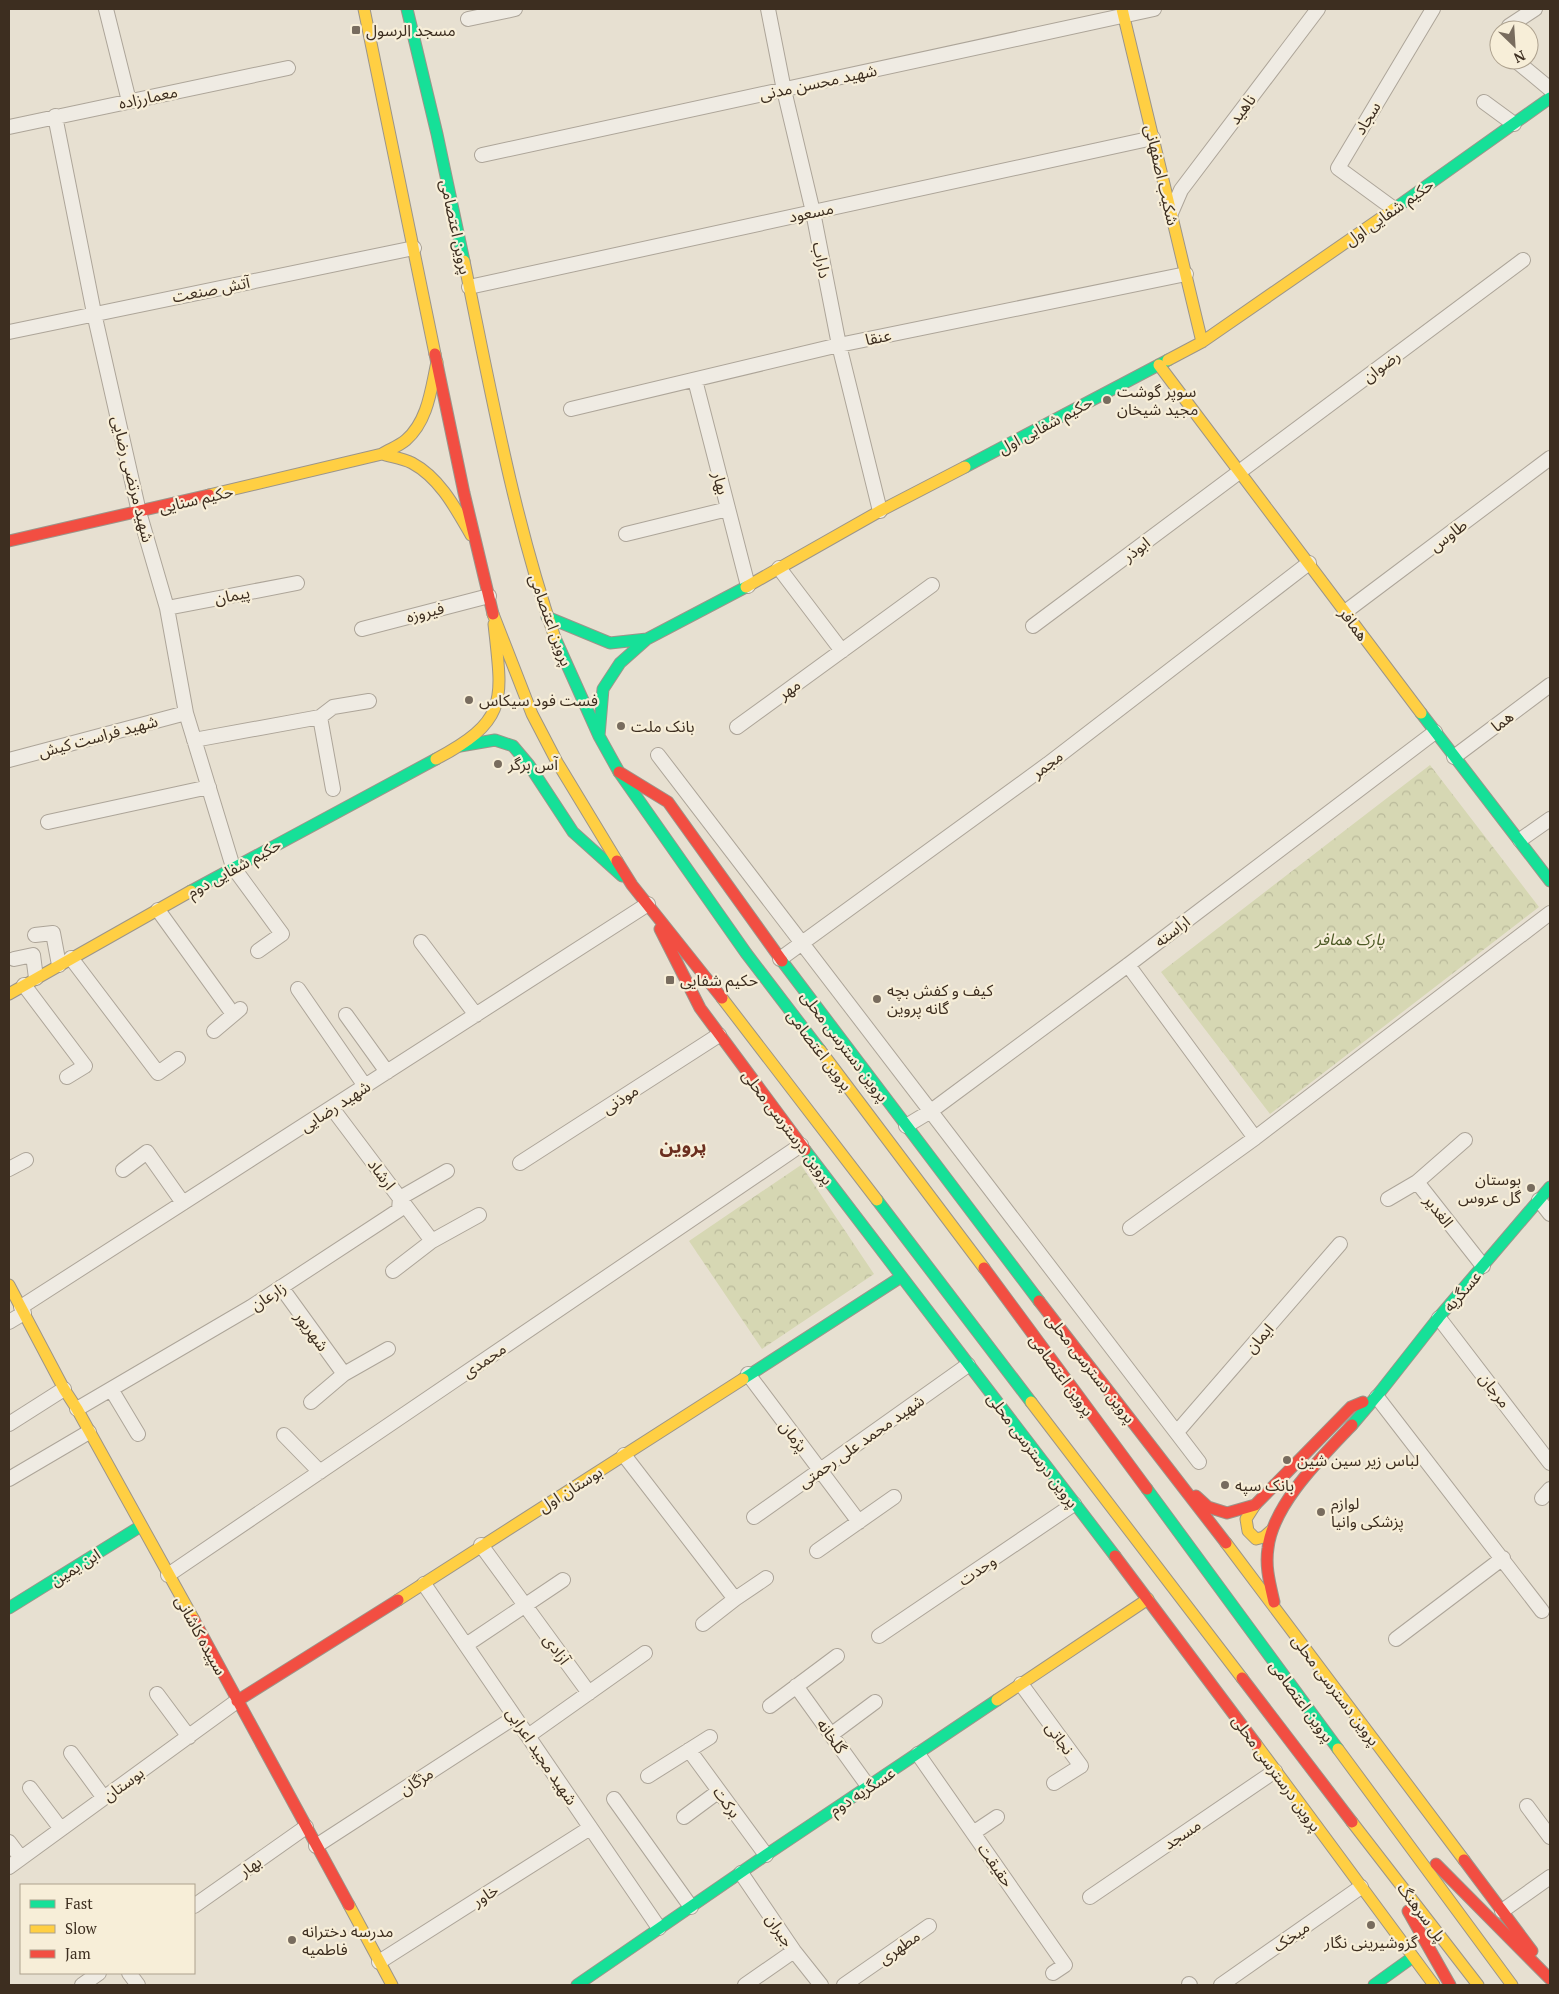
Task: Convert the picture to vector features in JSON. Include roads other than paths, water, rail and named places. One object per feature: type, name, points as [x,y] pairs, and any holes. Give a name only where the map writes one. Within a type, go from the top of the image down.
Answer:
[{"type":"main road","name":"پروین اعتصامی","points":[[364,9],[488,596],[536,722],[594,826],[632,885],[781,1073],[1079,1466],[1367,1840]]},
{"type":"main road","name":"پروین اعتصامی","points":[[407,9],[437,134],[508,472],[535,581],[557,645],[599,736],[620,772],[746,953],[929,1193],[1512,1985]]},
{"type":"main road","name":"شکیب اصفهانی","points":[[1123,12],[1202,342]]},
{"type":"main road","name":"حکیم شفایی اول","points":[[647,639],[748,586],[880,511],[1202,342],[1550,98]]},
{"type":"main road","points":[[382,454],[407,439],[421,424],[437,360]]},
{"type":"main road","name":"همافر","points":[[1159,364],[1435,732],[1550,881]]},
{"type":"main road","points":[[382,454],[410,462],[432,477],[452,503],[476,545]]},
{"type":"main road","name":"حکیم سنایی","points":[[9,541],[382,454]]},
{"type":"main road","points":[[460,746],[489,718],[494,711],[497,699],[500,681],[492,610]]},
{"type":"main road","points":[[548,617],[587,635],[610,643],[647,639]]},
{"type":"main road","points":[[599,736],[602,689],[620,663],[647,639]]},
{"type":"main road","points":[[460,746],[494,740],[514,746],[529,765],[573,832],[632,885]]},
{"type":"main road","name":"حکیم شفایی دوم","points":[[9,994],[233,868],[460,746]]},
{"type":"main road","name":"پروین دسترسی محلی","points":[[620,772],[668,802],[780,959],[1174,1475],[1502,1911],[1550,1978]]},
{"type":"main road","name":"پروین درسترسی محلی","points":[[648,904],[700,1008],[719,1035],[968,1365],[1148,1599],[1434,1985]]},
{"type":"main road","name":"عسگریه","points":[[1275,1609],[1268,1577],[1266,1555],[1272,1530],[1282,1509],[1439,1318],[1550,1188]]},
{"type":"main road","name":"بوستان اول","points":[[238,1701],[424,1584],[481,1545],[901,1276]]},
{"type":"main road","name":"سپیده کاشانی","points":[[9,1285],[64,1389],[77,1409],[238,1701],[392,1985]]},
{"type":"main road","name":"عسگریه","points":[[1255,1505],[1351,1407],[1376,1397]]},
{"type":"main road","points":[[1174,1475],[1208,1507],[1227,1513],[1255,1505]]},
{"type":"main road","points":[[1255,1505],[1246,1515],[1245,1525],[1248,1534],[1256,1539],[1264,1537],[1272,1530]]},
{"type":"main road","name":"ابن یمین","points":[[9,1608],[141,1526]]},
{"type":"main road","name":"عسگریه دوم","points":[[577,1985],[868,1786],[1148,1599]]},
{"type":"main road","points":[[1384,1812],[1550,1978]]},
{"type":"main road","points":[[1367,1840],[1450,1985]]},
{"type":"main road","name":"پل سرهنگ","points":[[1367,1840],[1477,1984]]},
{"type":"main road","points":[[1374,1985],[1413,1957]]},
{"type":"street","points":[[106,9],[129,101]]},
{"type":"street","points":[[468,19],[515,9]]},
{"type":"street","name":"داراب","points":[[768,9],[784,90],[813,212],[839,345],[880,511]]},
{"type":"street","name":"شهید محسن مدنی","points":[[482,155],[784,90],[1123,12],[1154,9]]},
{"type":"street","name":"ناهید","points":[[1171,213],[1181,190],[1318,9]]},
{"type":"street","name":"سجاد","points":[[1394,209],[1338,168],[1433,9]]},
{"type":"street","points":[[1518,20],[1535,9]]},
{"type":"street","name":"معمارزاده","points":[[9,127],[288,68]]},
{"type":"street","points":[[1527,70],[1550,89]]},
{"type":"street","points":[[1484,102],[1514,124]]},
{"type":"street","name":"شهید مرتضی رضایی","points":[[55,116],[94,313],[139,512],[167,608],[191,727],[233,868]]},
{"type":"street","name":"مسعود","points":[[469,287],[1153,138]]},
{"type":"street","name":"آتش صنعت","points":[[9,332],[414,248]]},
{"type":"street","name":"رضوان","points":[[1240,471],[1523,260]]},
{"type":"street","name":"عنقا","points":[[571,409],[839,345],[1186,274]]},
{"type":"street","name":"بهار","points":[[695,380],[748,586]]},
{"type":"street","name":"طاوس","points":[[1345,612],[1550,458]]},
{"type":"street","name":"ابوذر","points":[[1033,626],[1240,471]]},
{"type":"street","points":[[626,534],[728,510]]},
{"type":"street","name":"مجمر","points":[[780,959],[1048,764],[1308,563]]},
{"type":"street","points":[[779,568],[842,651]]},
{"type":"street","name":"پیمان","points":[[167,608],[297,583]]},
{"type":"street","name":"مهر","points":[[736,727],[932,585]]},
{"type":"street","name":"فیروزه","points":[[362,628],[488,596]]},
{"type":"street","name":"هما","points":[[1454,757],[1550,685]]},
{"type":"street","name":"شهید فراست کیش","points":[[9,760],[191,727],[320,717],[333,707],[369,701]]},
{"type":"street","points":[[320,717],[333,789]]},
{"type":"street","name":"اراسته","points":[[906,1126],[931,1111],[1128,965],[1435,732]]},
{"type":"street","points":[[658,755],[1199,1462]]},
{"type":"street","points":[[48,822],[209,787]]},
{"type":"street","points":[[1520,840],[1550,819]]},
{"type":"street","points":[[233,868],[282,934],[258,951]]},
{"type":"street","name":"شهید رضایی","points":[[9,1322],[22,1310],[183,1203],[648,904]]},
{"type":"street","points":[[158,910],[237,1011],[214,1031]]},
{"type":"street","points":[[1130,1228],[1255,1138],[1550,913]]},
{"type":"street","points":[[35,935],[53,933],[65,962],[158,1074],[178,1059]]},
{"type":"street","points":[[421,942],[476,1015]]},
{"type":"street","points":[[14,959],[33,955],[36,978]]},
{"type":"street","points":[[1128,965],[1255,1138]]},
{"type":"street","points":[[24,985],[85,1066],[67,1077]]},
{"type":"street","points":[[298,989],[365,1086]]},
{"type":"street","points":[[346,1015],[387,1072]]},
{"type":"street","name":"موذنی","points":[[520,1163],[719,1035]]},
{"type":"street","name":"ارشاد","points":[[332,1108],[432,1241]]},
{"type":"street","name":"الغدیر","points":[[1466,1140],[1417,1182],[1483,1266]]},
{"type":"street","name":"محمدی","points":[[168,1575],[801,1145]]},
{"type":"street","points":[[123,1170],[147,1152],[183,1203]]},
{"type":"street","points":[[9,1169],[26,1160]]},
{"type":"street","name":"زارعان","points":[[77,1409],[281,1288],[399,1210],[400,1198],[447,1171]]},
{"type":"street","points":[[1388,1199],[1417,1182]]},
{"type":"street","points":[[1539,1200],[1550,1214]]},
{"type":"street","points":[[393,1271],[432,1241],[478,1215]]},
{"type":"street","name":"ایمان","points":[[1177,1432],[1340,1244]]},
{"type":"street","name":"شهریور","points":[[281,1288],[344,1374]]},
{"type":"street","name":"مرجان","points":[[1439,1318],[1550,1462]]},
{"type":"street","points":[[310,1402],[344,1374],[388,1349]]},
{"type":"street","name":"شهید محمد علی رحمتی","points":[[754,1517],[968,1365]]},
{"type":"street","name":"پژمان","points":[[748,1374],[858,1522]]},
{"type":"street","points":[[9,1424],[64,1389]]},
{"type":"street","points":[[111,1389],[138,1434]]},
{"type":"street","points":[[1376,1397],[1542,1611]]},
{"type":"street","points":[[9,1479],[88,1432]]},
{"type":"street","points":[[284,1435],[320,1472]]},
{"type":"street","points":[[624,1454],[735,1599]]},
{"type":"street","points":[[817,1551],[894,1497]]},
{"type":"street","name":"وحدت","points":[[879,1636],[1074,1504]]},
{"type":"street","name":"آزادی","points":[[481,1545],[589,1693]]},
{"type":"street","points":[[1396,1639],[1502,1558]]},
{"type":"street","points":[[703,1624],[766,1578]]},
{"type":"street","points":[[466,1645],[563,1580]]},
{"type":"street","name":"شهید مجید اعرابی","points":[[424,1584],[659,1928]]},
{"type":"street","points":[[528,1736],[645,1653]]},
{"type":"street","points":[[770,1706],[837,1656]]},
{"type":"street","name":"نجاتی","points":[[1021,1684],[1081,1766],[1054,1783]]},
{"type":"street","name":"گلخانه","points":[[796,1686],[868,1786]]},
{"type":"street","points":[[158,1694],[189,1737]]},
{"type":"street","name":"بوستان","points":[[9,1867],[238,1701]]},
{"type":"street","points":[[832,1734],[875,1702]]},
{"type":"street","name":"مژگان","points":[[316,1846],[515,1717]]},
{"type":"street","points":[[648,1776],[710,1737]]},
{"type":"street","name":"برکت","points":[[689,1750],[766,1855]]},
{"type":"street","points":[[71,1753],[104,1798]]},
{"type":"street","name":"حقیقت","points":[[918,1754],[1065,1965],[1053,1973]]},
{"type":"street","name":"مسجد","points":[[1090,1897],[1275,1771]]},
{"type":"street","points":[[30,1788],[61,1829]]},
{"type":"street","points":[[684,1817],[719,1791]]},
{"type":"street","points":[[614,1800],[691,1907]]},
{"type":"street","points":[[1527,1806],[1550,1837]]},
{"type":"street","points":[[973,1833],[997,1817]]},
{"type":"street","name":"بهار","points":[[195,1905],[306,1827]]},
{"type":"street","name":"خاور","points":[[379,1962],[590,1828]]},
{"type":"street","points":[[9,1842],[21,1858]]},
{"type":"street","name":"جیران","points":[[741,1873],[794,1951],[821,1985]]},
{"type":"street","points":[[1502,1911],[1550,1877]]},
{"type":"street","name":"میخک","points":[[1221,1985],[1361,1887]]},
{"type":"street","name":"مطهری","points":[[844,1985],[929,1926]]},
{"type":"street","points":[[745,1985],[794,1951]]},
{"type":"street","points":[[82,1985],[98,1974]]},
{"type":"street","points":[[129,1974],[138,1985]]},
{"type":"place","name":"مسجد الرسول","points":[[356,30]]},
{"type":"place","name":"سوپر گوشت مجید شیخان","points":[[1107,400]]},
{"type":"place","name":"فست فود سیکاس","points":[[469,700]]},
{"type":"place","name":"بانک ملت","points":[[621,726]]},
{"type":"place","name":"آس برگر","points":[[498,764]]},
{"type":"place","name":"حکیم شفایی","points":[[670,980]]},
{"type":"place","name":"کیف و کفش بچه گانه پروین","points":[[877,999]]},
{"type":"place","name":"بوستان گل عروس","points":[[1531,1188]]},
{"type":"place","name":"لباس زیر سین شین","points":[[1287,1460]]},
{"type":"place","name":"بانک سپه","points":[[1225,1485]]},
{"type":"place","name":"لوازم پزشکی وانیا","points":[[1321,1512]]},
{"type":"place","name":"گزوشیرینی نگار","points":[[1371,1925]]},
{"type":"place","name":"مدرسه دخترانه فاطمیه","points":[[292,1940]]},
{"type":"district","name":"پروین","points":[[683,1145]]},
{"type":"park label","name":"پارک همافر","points":[[1350,939]]}]
